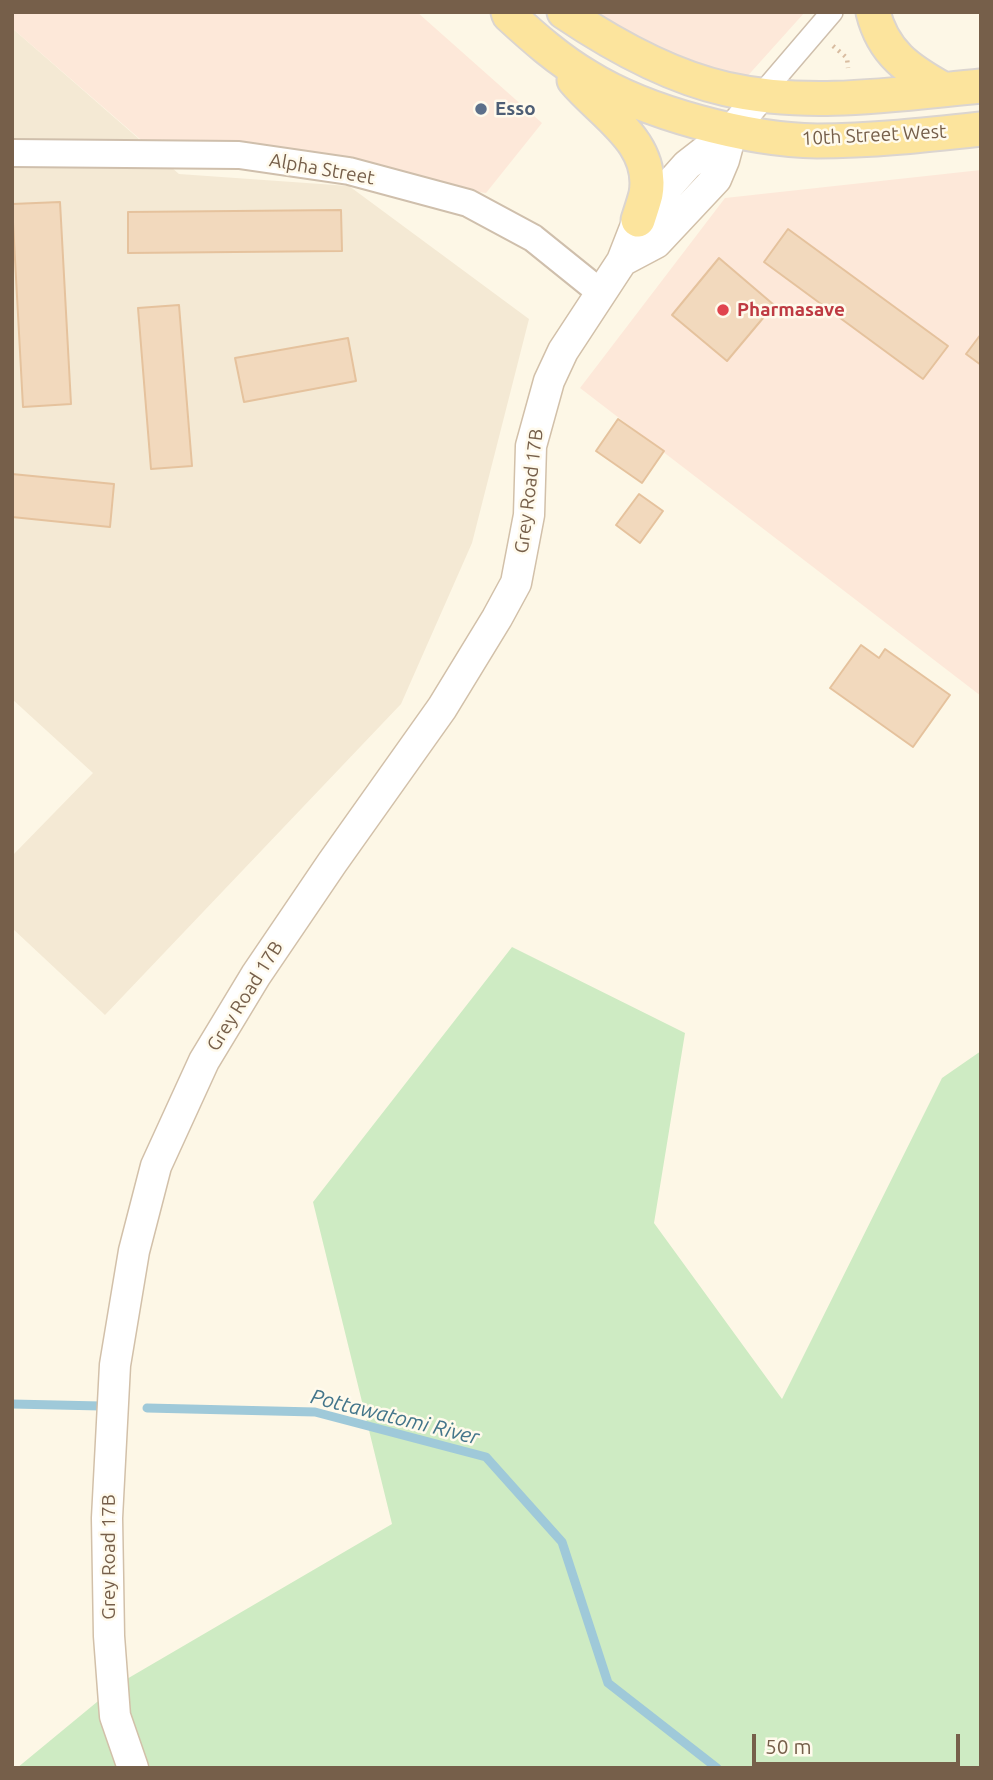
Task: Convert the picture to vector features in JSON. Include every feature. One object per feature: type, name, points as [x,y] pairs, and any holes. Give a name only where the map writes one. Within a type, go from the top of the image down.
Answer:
[{"type":"main road","name":"10th Street West","points":[[508,12],[552,54],[590,79],[678,117],[771,137],[815,141],[880,139],[981,129]]},
{"type":"main road","name":"10th Street West","points":[[564,12],[650,62],[726,89],[761,95],[823,99],[981,86]]},
{"type":"main road","points":[[873,12],[882,38],[894,54],[915,73],[943,89]]},
{"type":"main road","points":[[552,54],[580,88],[628,133],[643,157],[646,192],[639,220],[622,261]]},
{"type":"main road","points":[[639,220],[687,165],[732,130],[761,95]]},
{"type":"main road","points":[[622,261],[656,243],[716,178],[732,130]]},
{"type":"main road","name":"Grey Road 17B","points":[[133,1768],[115,1716],[109,1636],[107,1518],[115,1365],[134,1251],[156,1166],[204,1061],[256,975],[442,708],[516,583],[529,515],[531,446],[549,381],[564,351],[622,261]]},
{"type":"street","points":[[761,95],[832,12]]},
{"type":"street","name":"Alpha Street","points":[[12,153],[239,155],[349,172],[468,203],[533,238],[600,292]]},
{"type":"path","points":[[833,47],[848,58],[849,72]]},
{"type":"shaded area","points":[[12,12],[417,12],[542,123],[486,193],[148,146],[12,28]]},
{"type":"shaded area","points":[[595,12],[805,12],[726,100]]},
{"type":"shaded area","points":[[12,28],[179,174],[349,186],[529,319],[472,543],[401,704],[105,1015],[12,928],[12,856],[93,773],[12,699]]},
{"type":"shaded area","points":[[981,170],[981,696],[580,388],[725,198]]},
{"type":"green space","points":[[512,947],[685,1033],[654,1223],[782,1399],[942,1078],[981,1051],[981,1768],[17,1768],[120,1683],[392,1524],[313,1202]]},
{"type":"building","points":[[60,202],[71,404],[23,407],[12,204]]},
{"type":"building","points":[[341,210],[342,251],[128,253],[128,212]]},
{"type":"building","points":[[788,229],[948,346],[923,379],[764,262]]},
{"type":"building","name":"Pharmasave","points":[[719,258],[774,305],[727,361],[672,315]]},
{"type":"building","points":[[179,305],[192,466],[151,469],[138,308]]},
{"type":"building","points":[[981,334],[981,365],[966,354]]},
{"type":"building","points":[[348,338],[356,381],[244,402],[235,358]]},
{"type":"building","points":[[618,419],[664,451],[642,483],[596,451]]},
{"type":"building","points":[[12,474],[114,484],[110,527],[12,517]]},
{"type":"building","points":[[639,494],[663,511],[640,543],[616,525]]},
{"type":"building","points":[[861,645],[879,658],[885,649],[950,695],[913,747],[830,688]]},
{"type":"waterway","name":"Pottawatomi River","points":[[12,1404],[101,1406]]},
{"type":"waterway","name":"Pottawatomi River","points":[[147,1408],[315,1412],[486,1457],[562,1542],[608,1683],[717,1768]]},
{"type":"place","name":"Esso","points":[[481,109]]},
{"type":"place","name":"Pharmasave","points":[[723,310]]}]
